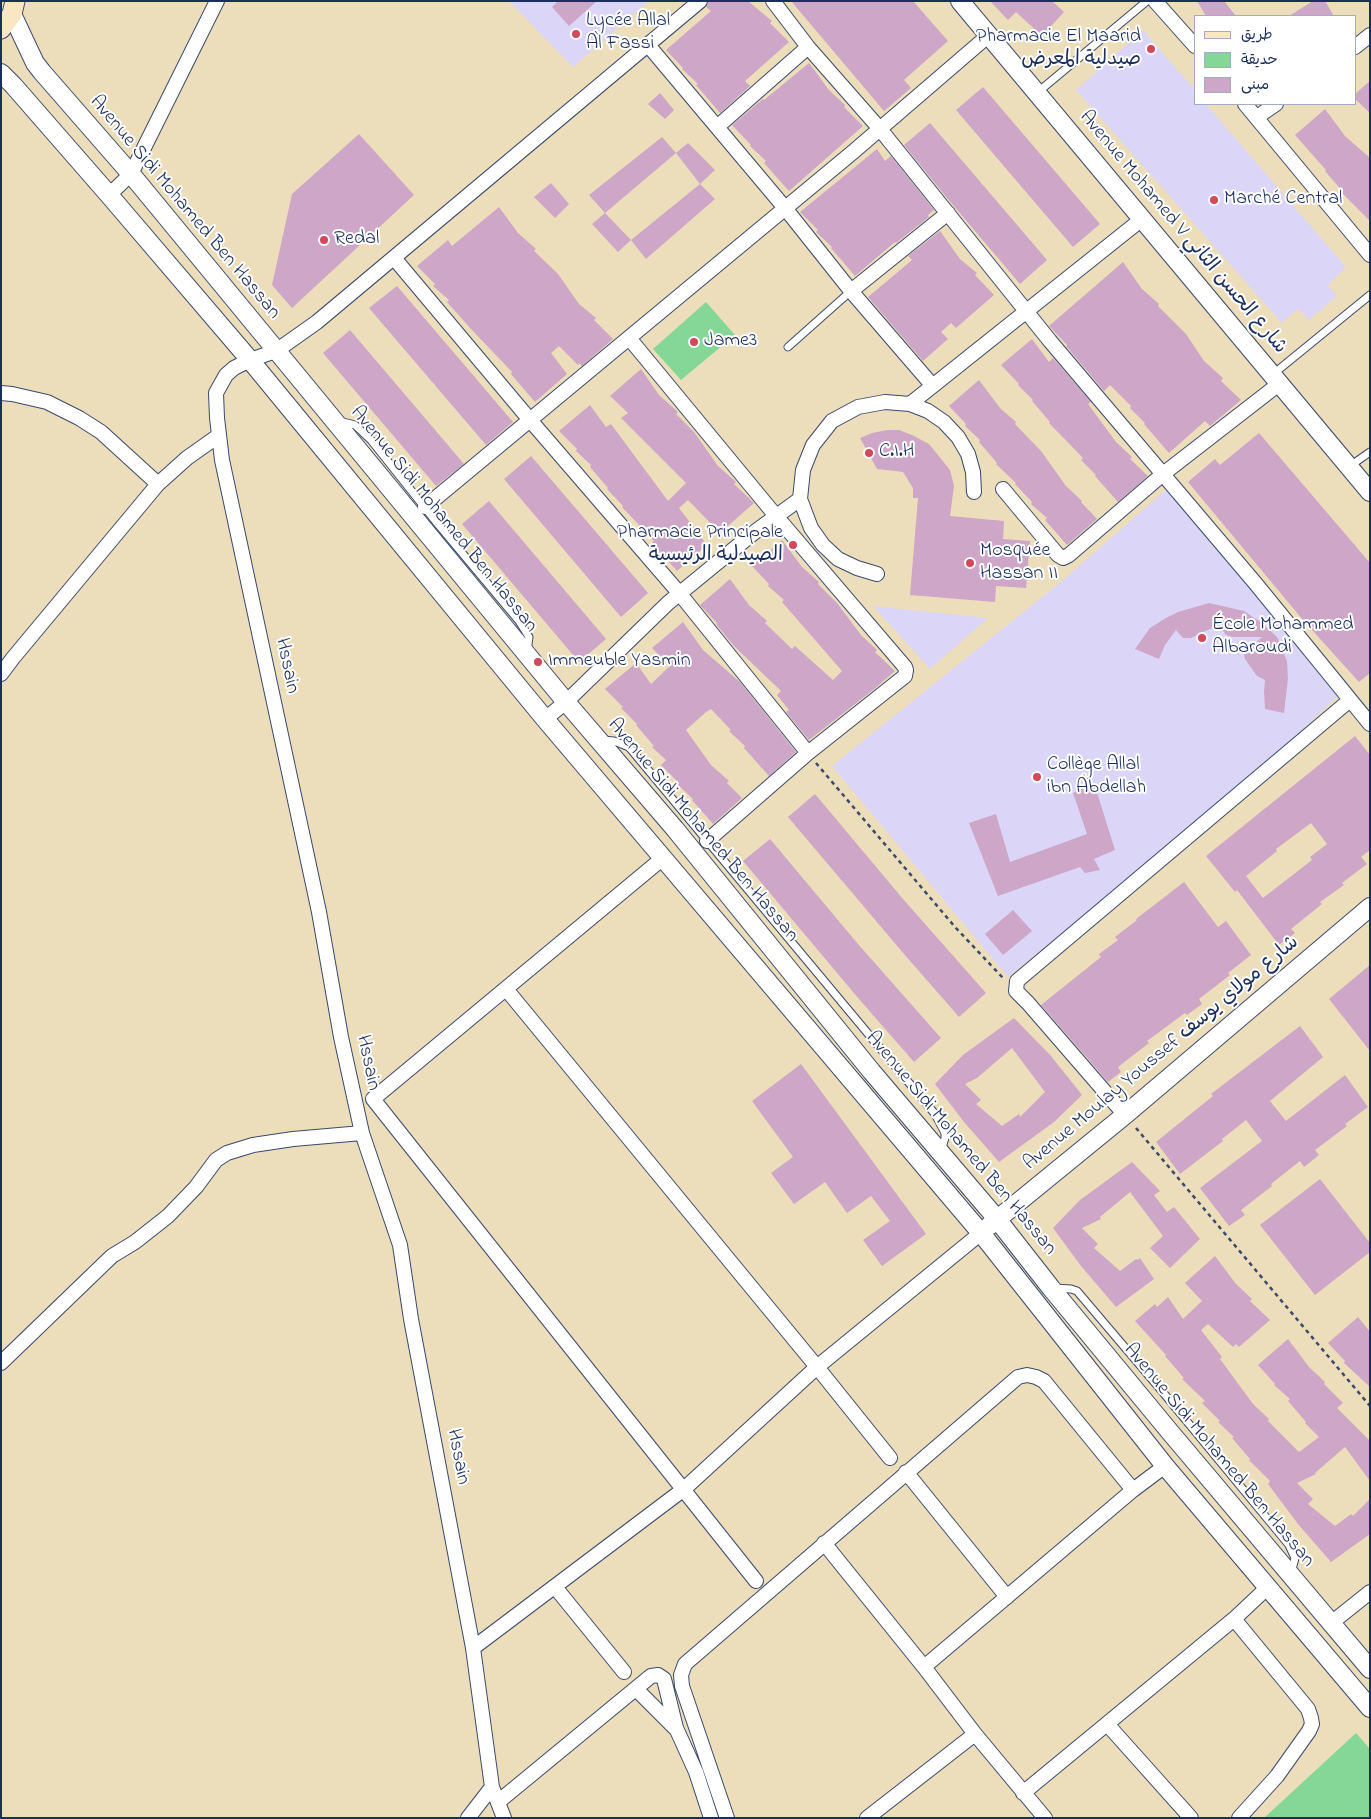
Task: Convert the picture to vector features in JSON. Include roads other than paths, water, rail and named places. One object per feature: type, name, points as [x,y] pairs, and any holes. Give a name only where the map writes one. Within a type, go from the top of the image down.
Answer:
[{"type":"street","points":[[108,195],[131,174],[217,1]]},
{"type":"street","name":"Hssain","points":[[504,1818],[492,1787],[473,1648],[411,1319],[400,1245],[362,1133],[340,1037],[319,912],[230,502],[218,436],[216,393],[226,375],[250,360],[276,351],[317,322],[700,1]]},
{"type":"street","points":[[773,1],[808,47],[880,129],[1062,356],[1256,584],[1370,724]]},
{"type":"street","name":"Avenue Mohamed V شارع الحسن الثاني","points":[[960,1],[1038,92],[1142,220],[1370,492]]},
{"type":"street","points":[[1155,1],[1194,45]]},
{"type":"street","name":"Avenue Sidi Mohamed Ben Hassan","points":[[9,15],[35,63],[42,72],[131,174],[566,702],[675,829],[872,1072],[998,1219],[1051,1288],[1330,1624],[1369,1666]]},
{"type":"street","points":[[425,507],[880,129],[989,35]]},
{"type":"street","points":[[1356,45],[1370,35]]},
{"type":"street","points":[[648,45],[785,208],[851,291],[932,385]]},
{"type":"street","points":[[717,127],[808,47]]},
{"type":"street","name":"Avenue Sidi Mohamed Ben Hassan","points":[[1,73],[250,360],[545,719],[981,1233],[1165,1466],[1370,1708]]},
{"type":"street","points":[[1246,105],[1370,255]]},
{"type":"street","points":[[1257,117],[1275,105]]},
{"type":"street","points":[[851,291],[948,213]]},
{"type":"street","points":[[910,404],[1142,220]]},
{"type":"street","points":[[394,258],[680,594],[808,753]]},
{"type":"street","points":[[629,338],[906,670],[904,676],[808,753],[707,841]]},
{"type":"street","points":[[1003,489],[1058,555],[1063,558],[1069,555],[1276,379]]},
{"type":"street","points":[[1,393],[47,402],[78,418],[101,432],[158,484]]},
{"type":"street","points":[[877,574],[857,568],[838,559],[823,545],[810,528],[800,499],[803,470],[813,445],[832,421],[858,407],[885,402],[910,404],[928,411],[944,422],[958,437],[968,454],[973,472],[974,492]]},
{"type":"street","points":[[1,674],[7,658],[158,484],[187,458],[218,436]]},
{"type":"street","points":[[545,719],[566,702],[680,594],[776,516],[800,499]]},
{"type":"street","points":[[1125,1115],[1016,991],[1017,981],[1350,700]]},
{"type":"street","points":[[664,858],[373,1099],[756,1581]]},
{"type":"street","name":"Avenue Moulay Youssef شارع مولاي يوسف","points":[[981,1233],[1125,1115],[1370,907]]},
{"type":"street","points":[[506,989],[890,1458]]},
{"type":"street","points":[[1,1363],[112,1256],[136,1242],[168,1216],[196,1187],[216,1160],[227,1153],[253,1145],[293,1139],[362,1133]]},
{"type":"street","points":[[473,1648],[684,1489],[817,1367],[981,1233]]},
{"type":"street","points":[[727,1818],[682,1686],[682,1669],[824,1543],[1018,1377],[1027,1375],[1044,1381],[1133,1490]]},
{"type":"street","points":[[924,1667],[1133,1490],[1165,1466]]},
{"type":"street","points":[[906,1472],[1007,1597]]},
{"type":"street","points":[[824,1543],[1044,1818]]},
{"type":"street","points":[[555,1587],[624,1672]]},
{"type":"street","points":[[1023,1793],[1234,1619],[1268,1587]]},
{"type":"street","points":[[1330,1624],[1370,1592]]},
{"type":"street","points":[[1234,1619],[1308,1709],[1312,1724],[1277,1776],[1239,1818]]},
{"type":"street","points":[[498,1802],[651,1676],[658,1675],[664,1680],[676,1728],[696,1772],[711,1818]]},
{"type":"street","points":[[636,1688],[676,1728]]},
{"type":"street","points":[[1107,1724],[1191,1818]]},
{"type":"street","points":[[867,1818],[975,1734]]},
{"type":"street","points":[[468,1818],[492,1787]]},
{"type":"lane","points":[[1038,92],[1147,1]]},
{"type":"lane","points":[[788,347],[851,291]]},
{"type":"lane","points":[[1276,379],[1370,295]]},
{"type":"lane","points":[[333,420],[345,421],[355,425],[371,440],[519,621],[529,637],[527,655]]},
{"type":"lane","points":[[1349,467],[1370,452]]},
{"type":"lane","points":[[599,740],[614,741],[628,746],[935,1114],[945,1133],[941,1152]]},
{"type":"place","name":"Lycée Allal Al Fassi","points":[[576,34]]},
{"type":"place","name":"Pharmacie El Maarid صيدلية المعرض","points":[[1151,49]]},
{"type":"place","name":"Marché Central","points":[[1214,200]]},
{"type":"place","name":"Redal","points":[[324,240]]},
{"type":"place","name":"Jame3","points":[[694,342]]},
{"type":"place","name":"C.I.H","points":[[869,453]]},
{"type":"place","name":"Pharmacie Principale الصيدلية الرئيسية","points":[[793,545]]},
{"type":"place","name":"Mosquée Hassan II","points":[[970,563]]},
{"type":"place","name":"École Mohammed Albaroudi","points":[[1202,638]]},
{"type":"place","name":"Immeuble Yasmin","points":[[538,662]]},
{"type":"place","name":"Collège Allal ibn Abdellah","points":[[1037,777]]}]
